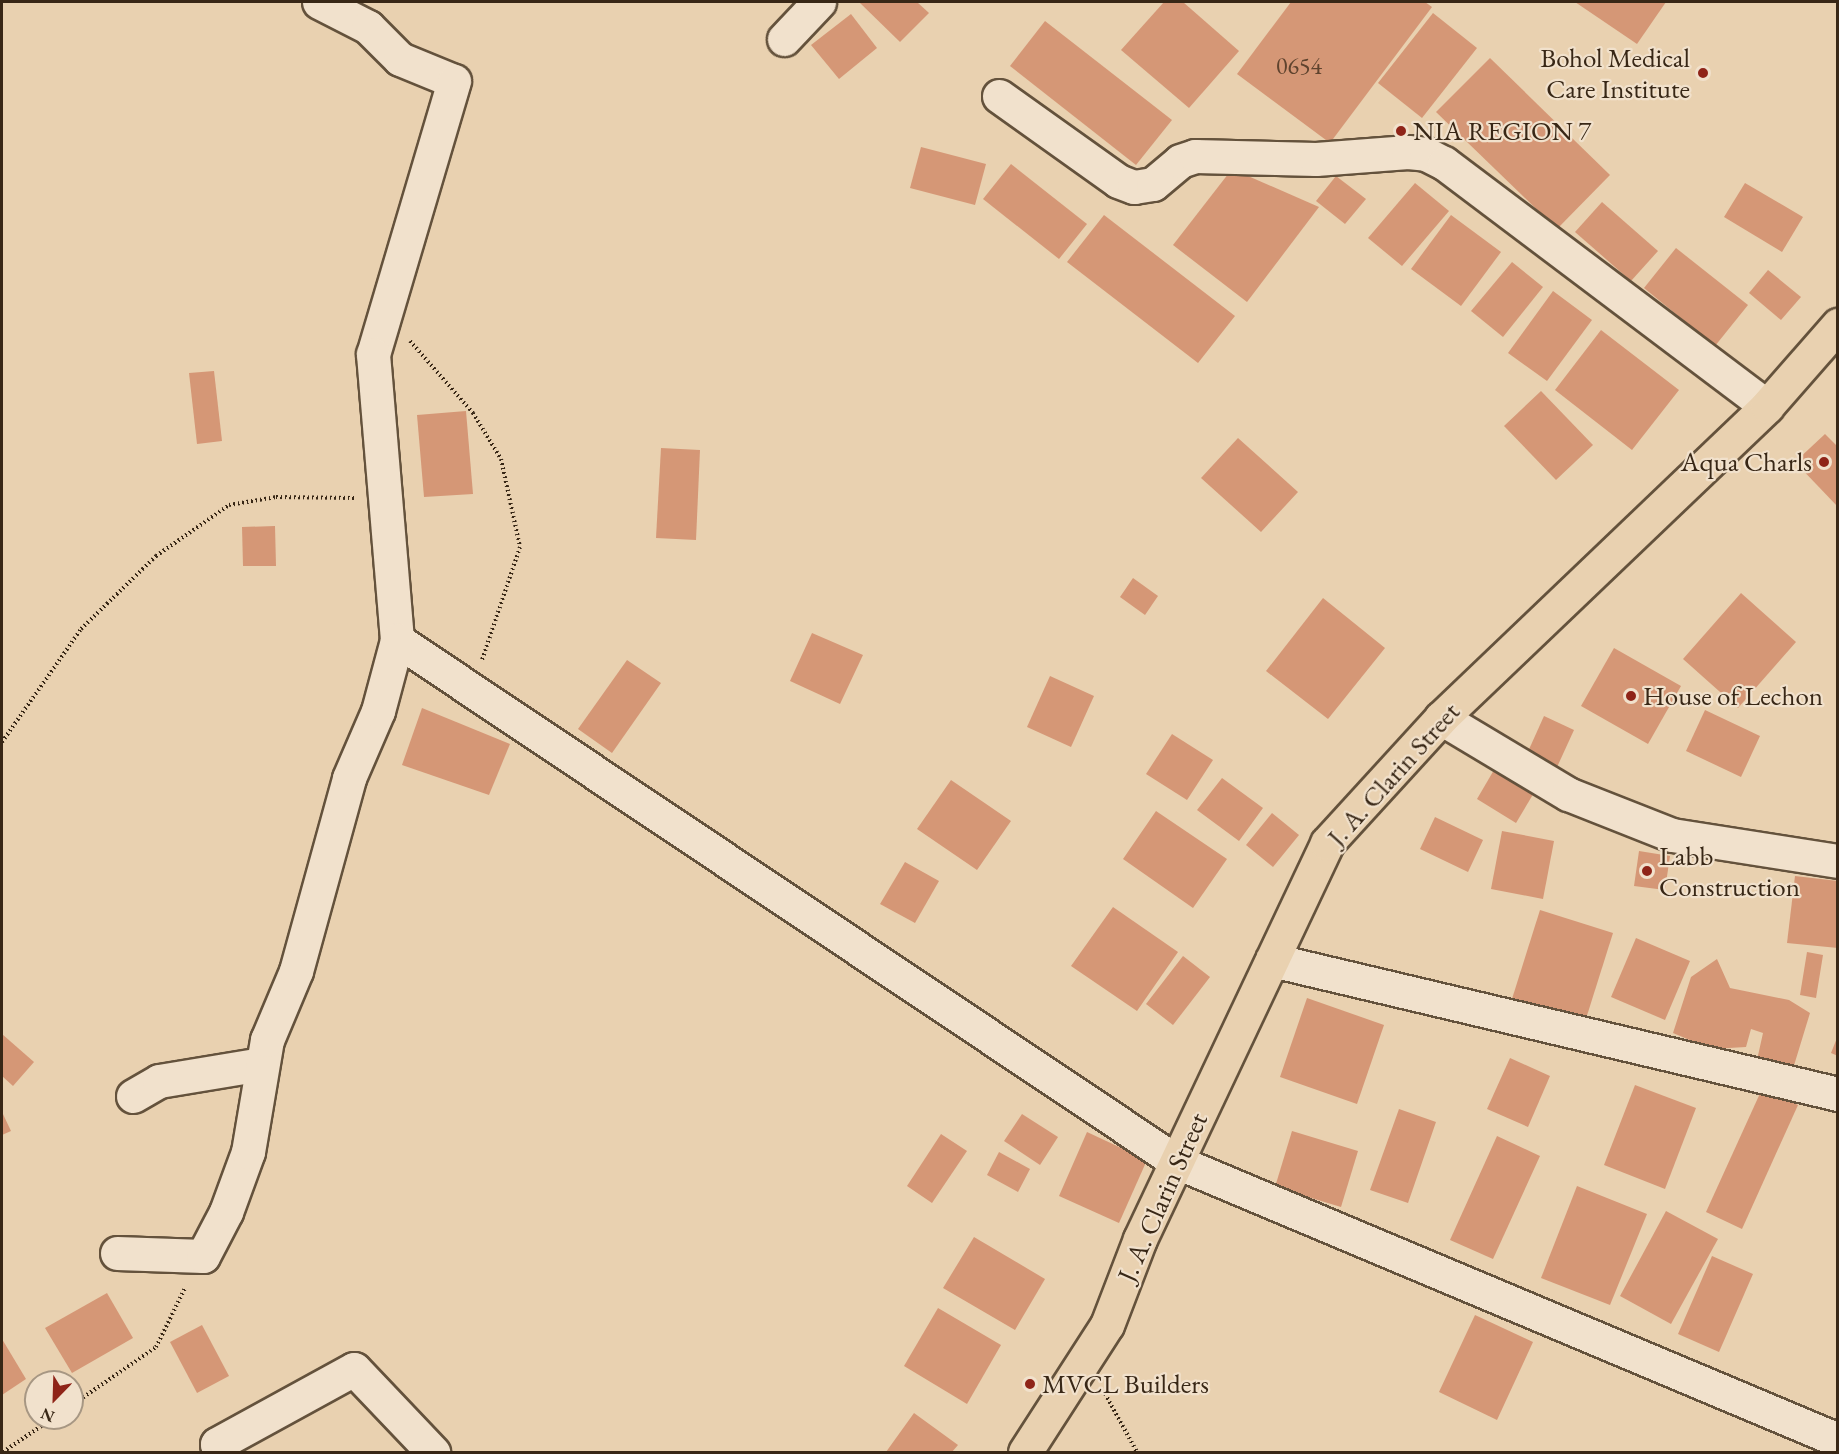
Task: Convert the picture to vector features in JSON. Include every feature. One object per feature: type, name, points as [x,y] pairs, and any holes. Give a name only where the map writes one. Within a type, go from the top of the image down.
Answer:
[{"type":"main road","name":"J. A. Clarin Street","points":[[1025,1452],[1107,1325],[1140,1239],[1327,843],[1441,718],[1767,406],[1838,326]]},
{"type":"street","points":[[117,1253],[203,1256],[226,1212],[248,1152],[267,1040],[296,971],[350,778],[378,711],[397,640],[373,354],[454,81],[400,59],[368,27],[319,2]]},
{"type":"street","points":[[784,39],[819,2]]},
{"type":"street","points":[[999,96],[1118,181],[1134,187],[1153,184],[1179,161],[1196,156],[1316,159],[1408,152],[1426,154],[1444,163],[1767,406]]},
{"type":"street","points":[[397,640],[1176,1162],[1838,1440]]},
{"type":"street","points":[[1441,718],[1568,794],[1672,836],[1838,861]]},
{"type":"street","points":[[1272,960],[1838,1094]]},
{"type":"street","points":[[133,1096],[159,1081],[262,1064]]},
{"type":"street","points":[[219,1452],[217,1444],[354,1369],[433,1452]]},
{"type":"path","points":[[385,314],[473,413],[501,459],[520,547],[482,661],[445,672]]},
{"type":"path","points":[[2,742],[81,629],[156,556],[229,505],[276,496],[385,498]]},
{"type":"path","points":[[84,1397],[156,1347],[203,1256]]},
{"type":"path","points":[[1082,1364],[1107,1395],[1137,1452]]},
{"type":"path","points":[[3,1452],[35,1430]]},
{"type":"building","points":[[859,2],[917,2],[929,13],[900,42]]},
{"type":"building","points":[[1164,2],[1183,2],[1239,51],[1189,108],[1121,50]]},
{"type":"building","points":[[1291,2],[1425,2],[1432,7],[1330,143],[1237,74]]},
{"type":"building","points":[[1575,2],[1666,2],[1637,44]]},
{"type":"building","points":[[1433,13],[1477,48],[1422,118],[1378,83]]},
{"type":"building","points":[[851,14],[877,48],[839,79],[811,45]]},
{"type":"building","points":[[1045,21],[1172,120],[1136,165],[1010,66]]},
{"type":"building","points":[[1490,58],[1610,175],[1557,229],[1436,112]]},
{"type":"building","points":[[921,147],[986,164],[975,205],[910,188]]},
{"type":"building","points":[[1011,164],[1087,224],[1059,259],[983,199]]},
{"type":"building","points":[[1232,169],[1319,207],[1247,302],[1173,245]]},
{"type":"building","points":[[1336,176],[1366,199],[1345,224],[1316,201]]},
{"type":"building","points":[[1415,183],[1449,211],[1402,266],[1368,238]]},
{"type":"building","points":[[1745,183],[1803,217],[1782,252],[1724,217]]},
{"type":"building","points":[[1602,202],[1658,251],[1631,281],[1575,232]]},
{"type":"building","points":[[1104,215],[1235,316],[1198,363],[1067,262]]},
{"type":"building","points":[[1451,215],[1501,252],[1461,306],[1411,269]]},
{"type":"building","points":[[1676,248],[1748,305],[1715,346],[1644,288]]},
{"type":"building","points":[[1512,262],[1543,287],[1503,337],[1471,311]]},
{"type":"building","points":[[1768,270],[1801,297],[1781,320],[1749,293]]},
{"type":"building","points":[[1553,291],[1592,320],[1547,381],[1508,353]]},
{"type":"building","points":[[1601,330],[1679,390],[1632,450],[1555,390]]},
{"type":"building","points":[[214,371],[222,441],[197,444],[189,373]]},
{"type":"building","points":[[1541,391],[1593,445],[1556,480],[1504,426]]},
{"type":"building","points":[[466,411],[473,494],[424,497],[417,415]]},
{"type":"building","points":[[1825,434],[1838,447],[1838,507],[1795,462]]},
{"type":"building","points":[[1238,438],[1298,492],[1261,532],[1201,478]]},
{"type":"building","points":[[661,448],[700,450],[696,540],[656,538]]},
{"type":"building","points":[[275,526],[276,566],[243,566],[242,527]]},
{"type":"building","points":[[1133,578],[1158,596],[1145,615],[1120,597]]},
{"type":"building","points":[[1741,593],[1796,642],[1738,708],[1683,659]]},
{"type":"building","points":[[1323,598],[1385,648],[1328,719],[1266,671]]},
{"type":"building","points":[[812,633],[863,655],[840,704],[790,681]]},
{"type":"building","name":"House of Lechon","points":[[1614,648],[1681,686],[1648,744],[1581,706]]},
{"type":"building","points":[[627,660],[661,683],[612,753],[578,729]]},
{"type":"building","points":[[1050,676],[1094,696],[1071,747],[1027,727]]},
{"type":"building","points":[[422,708],[510,744],[489,795],[402,765]]},
{"type":"building","points":[[1705,710],[1760,736],[1741,777],[1686,751]]},
{"type":"building","points":[[1544,716],[1574,730],[1552,778],[1522,765]]},
{"type":"building","points":[[1172,734],[1213,760],[1187,800],[1146,774]]},
{"type":"building","points":[[1501,758],[1541,781],[1516,823],[1477,799]]},
{"type":"building","points":[[1222,778],[1263,808],[1239,841],[1197,810]]},
{"type":"building","points":[[951,780],[1011,821],[977,870],[917,829]]},
{"type":"building","points":[[1156,811],[1227,859],[1193,908],[1123,859]]},
{"type":"building","points":[[1272,813],[1299,835],[1273,867],[1246,845]]},
{"type":"building","points":[[1435,817],[1483,840],[1468,872],[1420,849]]},
{"type":"building","points":[[1502,831],[1554,841],[1543,899],[1491,889]]},
{"type":"building","points":[[1639,851],[1670,856],[1665,890],[1634,886]]},
{"type":"building","points":[[905,862],[939,881],[915,923],[880,904]]},
{"type":"building","points":[[1795,876],[1838,881],[1838,948],[1787,943]]},
{"type":"building","points":[[1113,907],[1178,952],[1137,1011],[1071,966]]},
{"type":"building","points":[[1540,910],[1613,933],[1584,1025],[1511,1002]]},
{"type":"building","points":[[1636,938],[1690,961],[1665,1020],[1611,997]]},
{"type":"building","points":[[1807,952],[1823,955],[1816,998],[1800,995]]},
{"type":"building","points":[[1183,956],[1210,977],[1173,1025],[1146,1004]]},
{"type":"building","points":[[1717,959],[1730,988],[1789,1000],[1810,1013],[1792,1072],[1757,1060],[1763,1033],[1751,1029],[1746,1047],[1711,1049],[1673,1033],[1691,977]]},
{"type":"building","points":[[1307,998],[1384,1025],[1357,1104],[1280,1077]]},
{"type":"building","points":[[2,1034],[34,1062],[13,1086],[2,1076]]},
{"type":"building","points":[[1838,1038],[1838,1056],[1831,1053]]},
{"type":"building","points":[[1510,1058],[1550,1076],[1528,1127],[1487,1109]]},
{"type":"building","points":[[1635,1085],[1696,1108],[1665,1189],[1604,1165]]},
{"type":"building","points":[[1762,1089],[1798,1105],[1742,1229],[1706,1212]]},
{"type":"building","points":[[1399,1109],[1436,1122],[1408,1203],[1370,1190]]},
{"type":"building","points":[[2,1112],[11,1131],[2,1135]]},
{"type":"building","points":[[1022,1114],[1058,1137],[1040,1165],[1004,1141]]},
{"type":"building","points":[[1292,1131],[1358,1151],[1341,1207],[1275,1187]]},
{"type":"building","points":[[1087,1132],[1147,1160],[1119,1223],[1059,1196]]},
{"type":"building","points":[[941,1134],[967,1151],[932,1203],[907,1186]]},
{"type":"building","points":[[1497,1136],[1540,1156],[1493,1259],[1450,1240]]},
{"type":"building","points":[[999,1152],[1030,1169],[1018,1192],[987,1175]]},
{"type":"building","points":[[1577,1186],[1647,1214],[1610,1305],[1541,1278]]},
{"type":"building","points":[[1666,1211],[1718,1239],[1671,1324],[1620,1296]]},
{"type":"building","points":[[974,1237],[1045,1279],[1015,1330],[943,1288]]},
{"type":"building","points":[[1712,1256],[1753,1274],[1719,1352],[1678,1334]]},
{"type":"building","points":[[107,1293],[133,1338],[77,1370],[70,1370],[45,1328]]},
{"type":"building","points":[[938,1308],[1001,1345],[967,1404],[904,1366]]},
{"type":"building","points":[[1475,1315],[1533,1342],[1497,1420],[1439,1392]]},
{"type":"building","points":[[202,1325],[229,1376],[197,1393],[170,1342]]},
{"type":"building","points":[[2,1339],[24,1376],[24,1380],[2,1395]]},
{"type":"building","points":[[914,1413],[958,1445],[952,1452],[886,1452]]},
{"type":"place","name":"Bohol Medical Care Institute","points":[[1703,73]]},
{"type":"place","name":"NIA REGION 7","points":[[1401,131]]},
{"type":"place","name":"Aqua Charls","points":[[1824,462]]},
{"type":"place","name":"House of Lechon","points":[[1631,696]]},
{"type":"place","name":"Labb Construction","points":[[1647,871]]},
{"type":"place","name":"MVCL Builders","points":[[1030,1384]]}]
